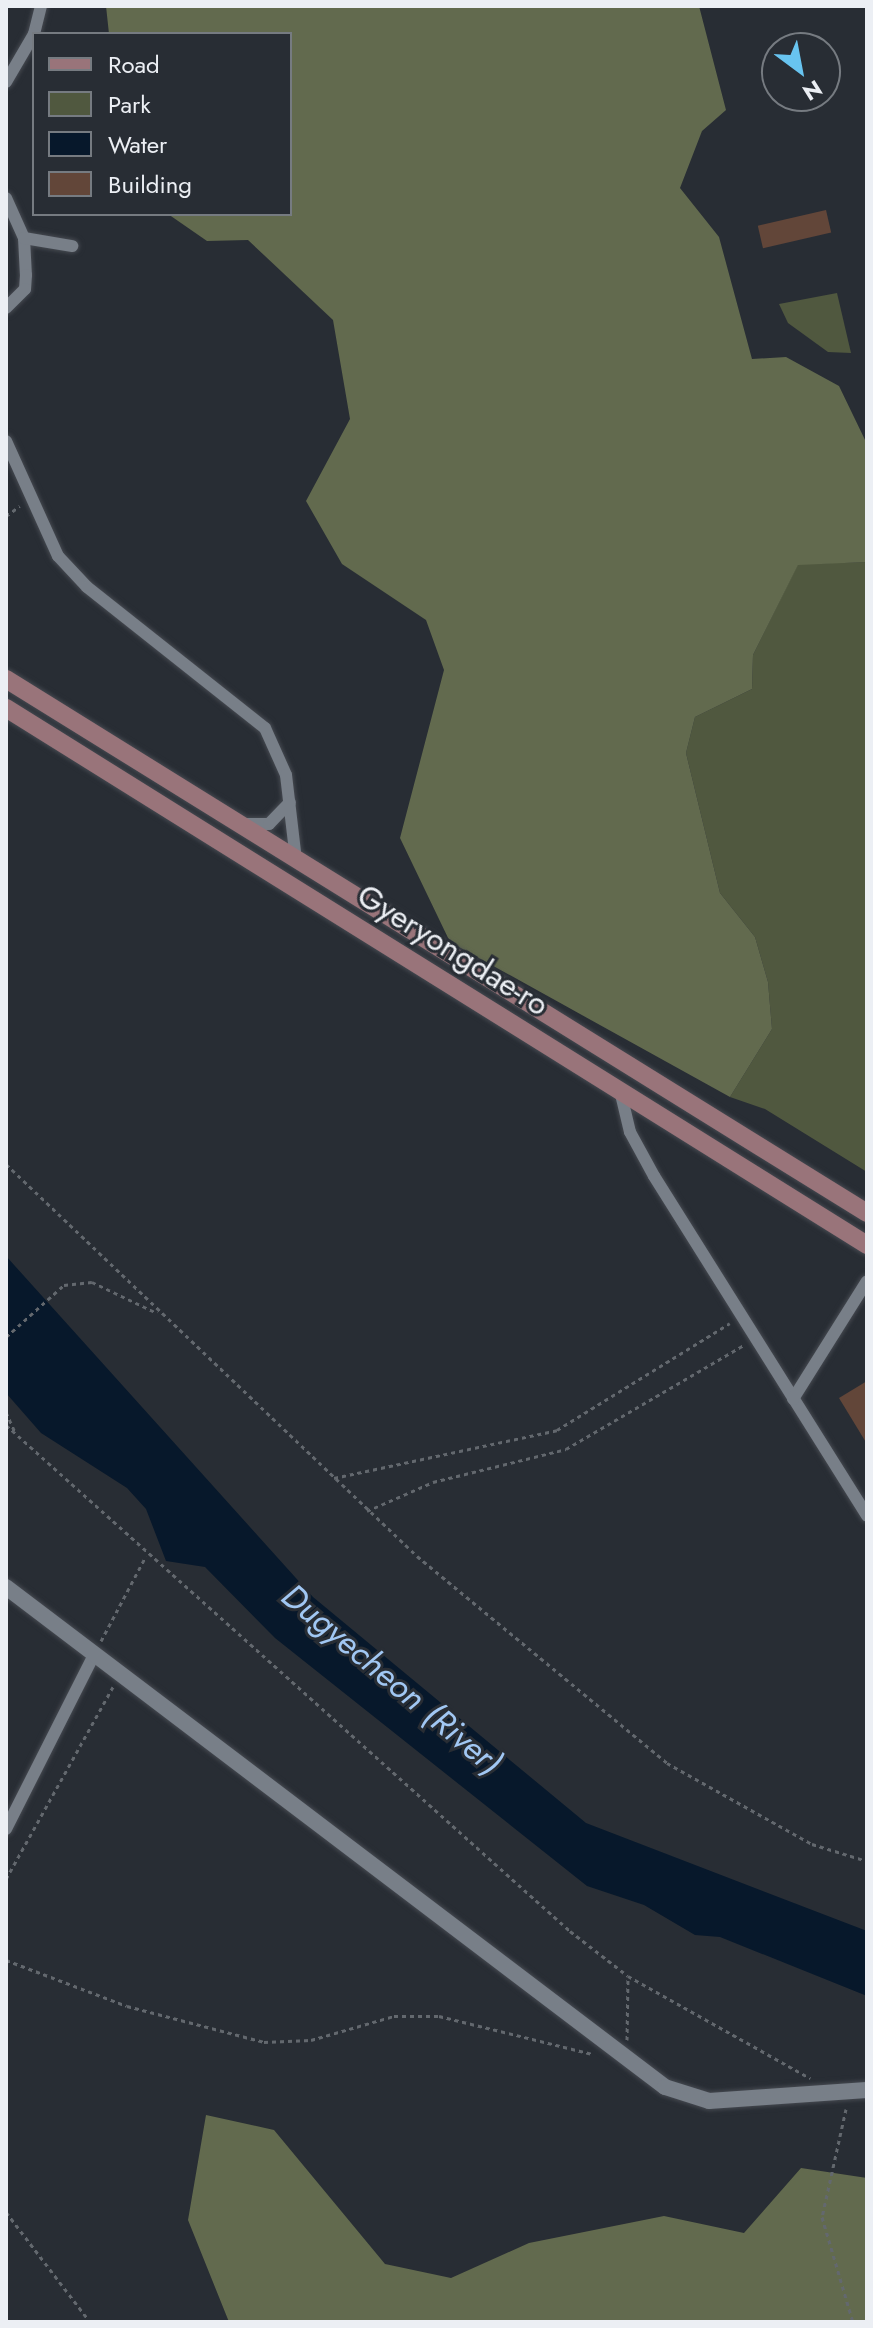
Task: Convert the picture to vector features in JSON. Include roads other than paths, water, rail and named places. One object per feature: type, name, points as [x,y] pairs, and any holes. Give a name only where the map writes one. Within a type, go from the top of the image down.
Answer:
[{"type":"main road","name":"Gyeryongdae-ro","points":[[6,679],[867,1213]]},
{"type":"main road","name":"Gyeryongdae-ro","points":[[6,708],[867,1245]]},
{"type":"street","points":[[34,32],[41,6]]},
{"type":"street","points":[[6,82],[32,37]]},
{"type":"street","points":[[6,198],[24,238],[25,289],[6,308]]},
{"type":"street","points":[[24,238],[72,246]]},
{"type":"street","points":[[6,441],[58,556],[87,587],[265,728],[290,802],[296,860]]},
{"type":"street","points":[[242,824],[269,824],[290,802]]},
{"type":"street","points":[[620,1090],[630,1132],[741,1317],[867,1516]]},
{"type":"street","points":[[793,1399],[867,1281]]},
{"type":"street","points":[[6,1587],[618,2056],[665,2087],[709,2101],[827,2088],[859,2090]]},
{"type":"street","points":[[6,1829],[94,1655]]},
{"type":"water","name":"Dugyecheon (River)","points":[[6,1256],[313,1597],[586,1823],[867,1931],[867,1996],[720,1937],[695,1935],[644,1905],[587,1886],[275,1638],[205,1567],[166,1561],[146,1509],[127,1488],[41,1433],[6,1393]]}]
